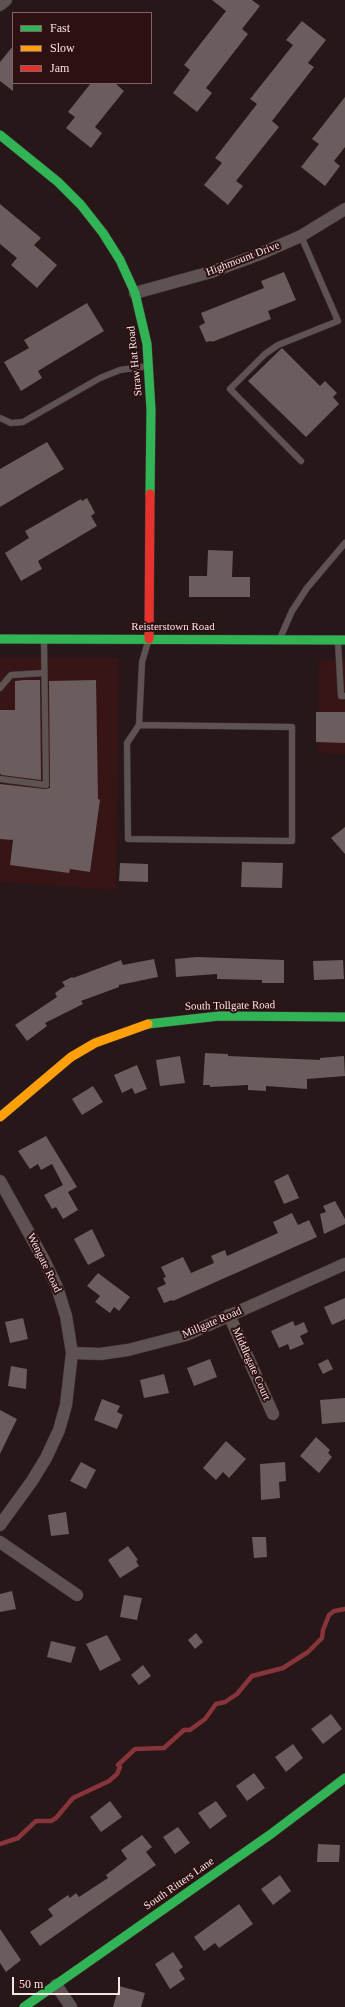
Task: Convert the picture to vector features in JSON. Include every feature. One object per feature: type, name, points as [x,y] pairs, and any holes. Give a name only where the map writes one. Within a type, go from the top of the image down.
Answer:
[{"type":"street","points":[[0,5],[6,0]]},
{"type":"street","name":"Straw Hat Road","points":[[0,135],[58,182],[81,205],[103,233],[120,260],[135,293],[143,322],[149,366],[151,410],[149,639]]},
{"type":"street","name":"Highmount Drive","points":[[135,293],[211,272],[260,254],[301,236],[345,209]]},
{"type":"street","name":"Reisterstown Road","points":[[0,639],[341,640]]},
{"type":"street","name":"South Tollgate Road","points":[[0,1116],[71,1057],[101,1040],[148,1024],[219,1016],[345,1017]]},
{"type":"street","name":"Wengate Road","points":[[0,1181],[44,1260],[57,1287],[66,1316],[72,1353],[66,1405],[59,1430],[46,1458],[32,1481],[0,1525]]},
{"type":"street","name":"Millgate Road","points":[[72,1353],[100,1354],[143,1347],[186,1335],[345,1264]]},
{"type":"street","name":"Middlegate Court","points":[[229,1315],[273,1414]]},
{"type":"street","points":[[0,1542],[77,1595]]},
{"type":"street","name":"South Ritters Lane","points":[[24,2007],[342,1785]]},
{"type":"street","points":[[56,1985],[71,2007]]},
{"type":"lane","points":[[301,236],[338,321],[278,345],[265,354],[230,389],[301,461]]},
{"type":"lane","points":[[0,418],[11,423],[23,422],[100,378],[120,370],[149,366]]},
{"type":"lane","points":[[279,640],[292,611],[307,588],[345,543]]},
{"type":"lane","points":[[0,779],[46,785],[44,639]]},
{"type":"lane","points":[[139,725],[292,727],[292,842],[128,839],[127,743],[139,725],[142,662],[149,639]]},
{"type":"lane","points":[[341,640],[341,696],[345,696]]},
{"type":"lane","points":[[0,688],[11,675],[44,673]]},
{"type":"shaded area","points":[[0,658],[119,658],[116,890],[2,882],[0,880]]},
{"type":"shaded area","points":[[319,660],[345,660],[345,754],[318,753]]},
{"type":"building","points":[[212,0],[252,0],[260,6],[242,29],[248,34],[206,88],[212,93],[197,112],[173,93],[190,70],[184,65],[226,11]]},
{"type":"building","points":[[302,21],[326,40],[308,63],[314,67],[272,121],[279,127],[236,181],[243,186],[228,205],[204,185],[222,163],[215,158],[257,104],[250,99],[293,45],[286,40]]},
{"type":"building","points":[[12,47],[13,91],[0,81],[0,62]]},
{"type":"building","points":[[90,84],[116,84],[124,91],[95,127],[102,133],[91,148],[66,128],[75,117],[68,112]]},
{"type":"building","points":[[345,97],[345,147],[334,161],[340,166],[325,186],[301,167],[319,144],[312,139]]},
{"type":"building","points":[[0,204],[41,238],[34,245],[57,265],[37,288],[11,265],[17,258],[0,244]]},
{"type":"building","points":[[284,272],[296,300],[268,311],[271,319],[212,342],[206,342],[199,326],[205,323],[201,313],[264,288],[261,281]]},
{"type":"building","points":[[87,303],[104,331],[38,371],[42,378],[21,391],[4,362],[29,348],[24,340]]},
{"type":"building","points":[[282,348],[320,386],[325,381],[337,393],[333,397],[339,404],[306,437],[248,381]]},
{"type":"building","points":[[47,442],[64,469],[0,507],[0,469]]},
{"type":"building","points":[[87,498],[95,513],[91,516],[97,526],[38,561],[42,569],[21,581],[5,553],[29,538],[25,531],[81,499],[82,501]]},
{"type":"building","points":[[208,550],[233,551],[232,577],[250,577],[250,597],[189,597],[189,576],[207,576]]},
{"type":"building","points":[[40,680],[41,780],[1,775],[0,773],[0,710],[15,710],[15,681]]},
{"type":"building","points":[[96,680],[98,799],[100,800],[90,872],[70,869],[69,873],[10,865],[13,840],[0,839],[0,784],[45,789],[50,788],[49,681]]},
{"type":"building","points":[[316,712],[345,712],[345,743],[316,742]]},
{"type":"building","points":[[345,827],[345,854],[331,838]]},
{"type":"building","points":[[242,862],[283,863],[282,888],[241,887]]},
{"type":"building","points":[[120,863],[148,864],[148,882],[119,881]]},
{"type":"building","points":[[197,957],[284,960],[284,983],[262,983],[262,980],[217,979],[217,974],[176,977],[175,959]]},
{"type":"building","points":[[154,959],[158,977],[119,985],[119,987],[81,1001],[83,1004],[45,1023],[47,1026],[27,1041],[15,1025],[57,997],[55,993],[65,986],[62,982],[72,977],[73,978],[121,960],[123,965]]},
{"type":"building","points":[[343,960],[344,979],[314,980],[313,961]]},
{"type":"building","points":[[205,1053],[228,1054],[228,1056],[320,1060],[320,1058],[344,1056],[345,1076],[307,1079],[307,1089],[266,1086],[266,1091],[248,1090],[248,1085],[210,1087],[210,1085],[203,1085]]},
{"type":"building","points":[[180,1056],[185,1083],[160,1086],[156,1060]]},
{"type":"building","points":[[137,1065],[147,1089],[135,1094],[132,1088],[122,1093],[114,1075]]},
{"type":"building","points":[[93,1086],[103,1102],[82,1115],[72,1099]]},
{"type":"building","points":[[46,1136],[77,1187],[68,1192],[78,1210],[63,1219],[56,1207],[52,1209],[44,1195],[63,1185],[52,1164],[41,1170],[38,1164],[30,1169],[18,1151]]},
{"type":"building","points":[[288,1174],[299,1198],[284,1204],[274,1181]]},
{"type":"building","points":[[335,1201],[345,1219],[345,1224],[324,1234],[320,1214],[326,1212],[323,1206]]},
{"type":"building","points":[[292,1213],[298,1225],[309,1220],[317,1237],[173,1301],[164,1303],[157,1288],[166,1284],[163,1278],[166,1277],[161,1267],[183,1257],[191,1273],[214,1263],[211,1256],[225,1250],[227,1256],[278,1233],[273,1222]]},
{"type":"building","points":[[92,1229],[105,1256],[88,1265],[74,1239]]},
{"type":"building","points":[[98,1273],[130,1297],[119,1311],[114,1307],[110,1313],[95,1302],[100,1296],[87,1286]]},
{"type":"building","points":[[345,1298],[345,1319],[332,1325],[324,1307]]},
{"type":"building","points":[[23,1318],[28,1339],[10,1343],[5,1322]]},
{"type":"building","points":[[293,1321],[295,1326],[304,1322],[308,1332],[300,1336],[304,1344],[290,1350],[288,1344],[279,1348],[271,1331]]},
{"type":"building","points":[[210,1359],[217,1377],[194,1386],[187,1368]]},
{"type":"building","points":[[328,1359],[333,1369],[323,1374],[318,1364]]},
{"type":"building","points":[[11,1366],[27,1369],[26,1389],[8,1386]]},
{"type":"building","points":[[164,1374],[169,1393],[144,1398],[140,1380]]},
{"type":"building","points":[[345,1398],[345,1422],[322,1424],[320,1400]]},
{"type":"building","points":[[102,1399],[120,1406],[117,1412],[123,1415],[117,1429],[94,1420]]},
{"type":"building","points":[[0,1410],[17,1419],[0,1454]]},
{"type":"building","points":[[316,1437],[330,1450],[328,1453],[332,1457],[319,1473],[300,1456]]},
{"type":"building","points":[[226,1441],[246,1459],[229,1478],[223,1472],[216,1480],[203,1468]]},
{"type":"building","points":[[81,1462],[96,1470],[86,1489],[70,1481]]},
{"type":"building","points":[[285,1462],[286,1481],[279,1482],[280,1498],[261,1500],[260,1464]]},
{"type":"building","points":[[66,1512],[69,1534],[51,1536],[48,1515]]},
{"type":"building","points":[[252,1537],[266,1537],[267,1557],[254,1558]]},
{"type":"building","points":[[128,1546],[138,1560],[136,1561],[139,1566],[120,1578],[108,1560]]},
{"type":"building","points":[[12,1591],[16,1609],[0,1612],[0,1594]]},
{"type":"building","points":[[124,1595],[142,1598],[137,1620],[120,1617]]},
{"type":"building","points":[[196,1633],[203,1642],[195,1649],[188,1640]]},
{"type":"building","points":[[107,1635],[121,1660],[100,1671],[86,1644]]},
{"type":"building","points":[[51,1641],[76,1647],[71,1663],[47,1657]]},
{"type":"building","points":[[143,1665],[151,1676],[139,1685],[131,1675]]},
{"type":"building","points":[[331,1714],[342,1729],[323,1744],[311,1729]]},
{"type":"building","points":[[293,1744],[303,1758],[286,1772],[275,1757]]},
{"type":"building","points":[[254,1773],[265,1788],[247,1801],[236,1786]]},
{"type":"building","points":[[110,1801],[122,1817],[101,1832],[90,1817]]},
{"type":"building","points":[[216,1801],[227,1816],[210,1829],[198,1813]]},
{"type":"building","points":[[178,1827],[190,1843],[175,1854],[163,1837]]},
{"type":"building","points":[[142,1835],[152,1847],[146,1852],[156,1865],[40,1946],[30,1932],[53,1916],[48,1909],[68,1895],[70,1898],[76,1893],[79,1897],[108,1878],[106,1875],[127,1859],[121,1850]]},
{"type":"building","points":[[318,1844],[340,1845],[339,1862],[317,1862]]},
{"type":"building","points":[[280,1875],[291,1891],[273,1905],[261,1889]]},
{"type":"building","points":[[239,1904],[253,1924],[219,1948],[215,1943],[204,1951],[194,1937]]},
{"type":"building","points":[[0,1929],[21,1960],[6,1972],[0,1963]]},
{"type":"building","points":[[173,1952],[183,1967],[179,1970],[185,1979],[170,1989],[155,1964]]},
{"type":"building","points":[[119,1986],[145,1993],[141,2007],[113,2007]]},
{"type":"waterway","points":[[0,1844],[18,1838],[36,1821],[51,1821],[56,1818],[73,1798],[109,1781],[117,1774],[120,1767],[118,1765],[135,1749],[164,1748],[184,1730],[190,1730],[205,1719],[216,1704],[225,1702],[237,1694],[252,1676],[283,1668],[308,1652],[322,1638],[323,1630],[329,1615],[334,1611],[345,1609]]},
{"type":"traffic: fast","points":[[0,135],[58,182],[81,205],[103,233],[120,260],[135,293],[147,344],[151,410],[150,494]]},
{"type":"traffic: fast","points":[[0,639],[345,640]]},
{"type":"traffic: fast","points":[[148,1024],[219,1016],[345,1017]]},
{"type":"traffic: fast","points":[[24,2007],[271,1834],[345,1778]]},
{"type":"traffic: slow","points":[[0,1117],[71,1057],[95,1043],[148,1024]]},
{"type":"traffic: jam","points":[[149,639],[150,494]]}]
